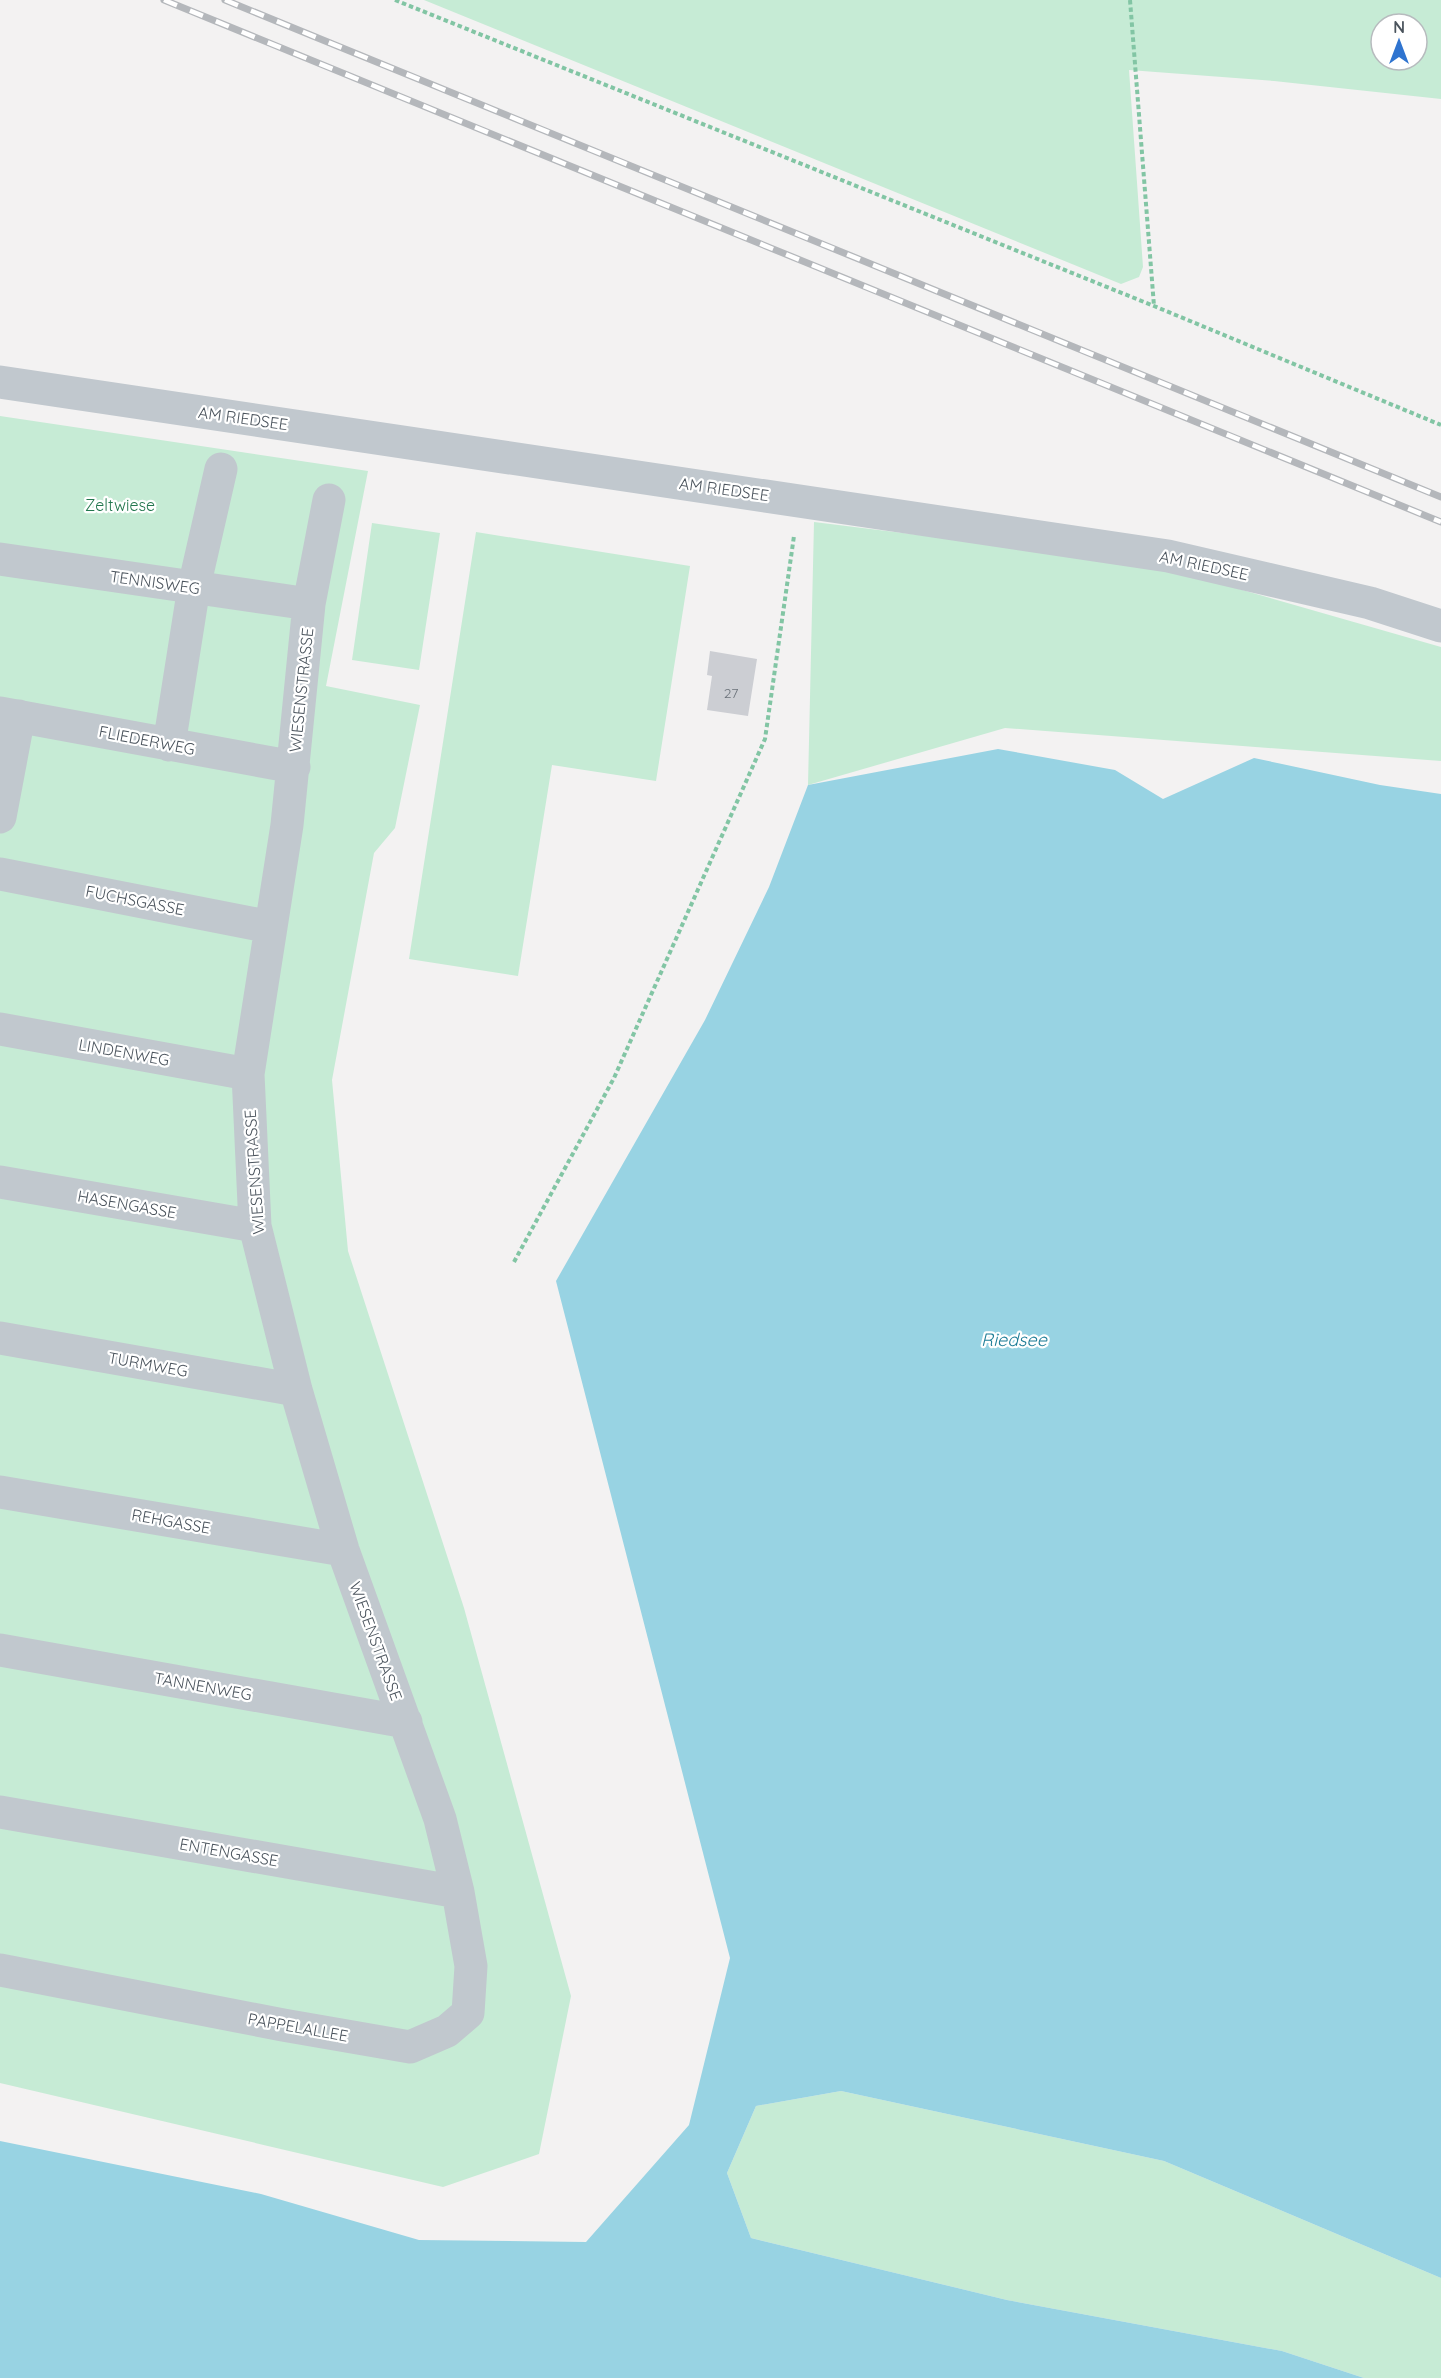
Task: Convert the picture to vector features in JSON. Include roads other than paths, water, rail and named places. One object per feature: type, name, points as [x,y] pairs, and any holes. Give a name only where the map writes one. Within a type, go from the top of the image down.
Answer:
[{"type":"street","name":"AM RIEDSEE","points":[[0,382],[1168,556],[1370,603],[1441,626]]},
{"type":"street","points":[[170,745],[194,587],[221,469]]},
{"type":"street","name":"WIESENSTRASSE","points":[[329,500],[309,604],[294,767],[248,1074],[255,1226],[296,1390],[343,1550],[440,1819],[458,1892]]},
{"type":"street","name":"TENNISWEG","points":[[0,559],[309,604]]},
{"type":"street","points":[[0,817],[10,715]]},
{"type":"street","name":"FLIEDERWEG","points":[[10,715],[294,767]]},
{"type":"street","name":"FUCHSGASSE","points":[[0,874],[271,927]]},
{"type":"street","name":"LINDENWEG","points":[[0,1029],[248,1074]]},
{"type":"street","name":"HASENGASSE","points":[[0,1182],[255,1226]]},
{"type":"street","name":"TURMWEG","points":[[0,1338],[296,1390]]},
{"type":"street","name":"REHGASSE","points":[[0,1492],[343,1550]]},
{"type":"street","name":"TANNENWEG","points":[[0,1650],[406,1722]]},
{"type":"street","name":"ENTENGASSE","points":[[0,1812],[458,1892]]},
{"type":"street","name":"PAPPELALLEE","points":[[0,1970],[272,2023],[410,2046],[447,2031],[468,2013],[471,1966],[458,1892]]},
{"type":"water","name":"Riedsee","points":[[998,749],[1115,770],[1163,799],[1254,758],[1380,785],[1441,794],[1441,2278],[1164,2161],[841,2091],[756,2106],[727,2173],[751,2238],[1007,2300],[1282,2351],[1364,2378],[0,2378],[0,2141],[261,2194],[419,2240],[586,2242],[689,2125],[730,1958],[556,1281],[705,1020],[769,887],[808,785]]},
{"type":"railway","points":[[164,0],[1441,522]]},
{"type":"railway","points":[[225,0],[1441,497]]},
{"type":"park label","name":"Zeltwiese","points":[[120,505]]}]
